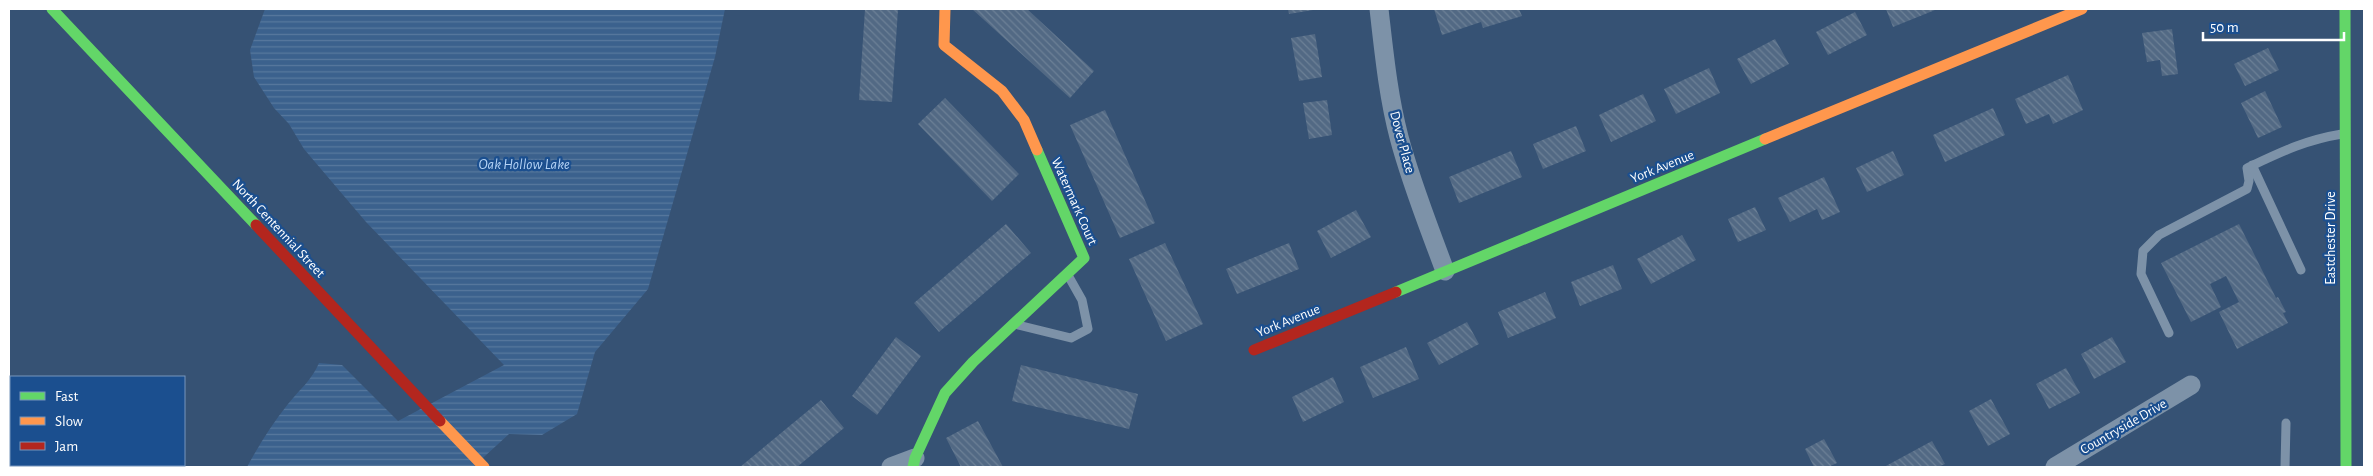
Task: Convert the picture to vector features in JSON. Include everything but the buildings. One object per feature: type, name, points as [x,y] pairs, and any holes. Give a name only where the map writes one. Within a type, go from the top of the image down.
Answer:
[{"type":"street","name":"North Centennial Street","points":[[52,9],[484,467]]},
{"type":"street","name":"Watermark Court","points":[[914,463],[945,393],[972,362],[1084,258],[1024,120],[1002,91],[944,45],[943,22],[945,9]]},
{"type":"street","name":"Dover Place","points":[[1379,9],[1386,70],[1399,136],[1416,192],[1445,271]]},
{"type":"street","name":"York Avenue","points":[[1254,350],[2082,9]]},
{"type":"street","name":"Eastchester Drive","points":[[2345,9],[2346,467]]},
{"type":"street","name":"Countryside Drive","points":[[2055,467],[2191,385]]},
{"type":"street","points":[[891,467],[914,463]]},
{"type":"lane","points":[[2169,333],[2141,274],[2143,251],[2160,235],[2247,189],[2249,181],[2247,168],[2252,165],[2306,141],[2345,133]]},
{"type":"lane","points":[[2252,165],[2301,270]]},
{"type":"lane","points":[[1013,324],[1071,338],[1088,329],[1082,300],[1067,274]]},
{"type":"lane","points":[[2286,423],[2286,467]]},
{"type":"water","name":"Oak Hollow Lake","points":[[265,9],[725,9],[715,57],[648,289],[595,352],[577,414],[542,435],[509,434],[473,467],[247,467],[271,427],[309,380],[319,363],[342,365],[398,421],[504,365],[366,222],[304,149],[289,124],[274,108],[254,77],[250,50]]},
{"type":"traffic: fast","points":[[52,9],[256,225]]},
{"type":"traffic: fast","points":[[2345,9],[2346,467]]},
{"type":"traffic: fast","points":[[1396,292],[1765,139]]},
{"type":"traffic: fast","points":[[913,467],[915,458],[945,393],[973,362],[1084,258],[1037,150]]},
{"type":"traffic: slow","points":[[945,9],[944,45],[1002,91],[1024,120],[1037,150]]},
{"type":"traffic: slow","points":[[1765,139],[2082,9]]},
{"type":"traffic: slow","points":[[440,421],[484,467]]},
{"type":"traffic: jam","points":[[256,225],[440,421]]},
{"type":"traffic: jam","points":[[1254,350],[1396,292]]}]
